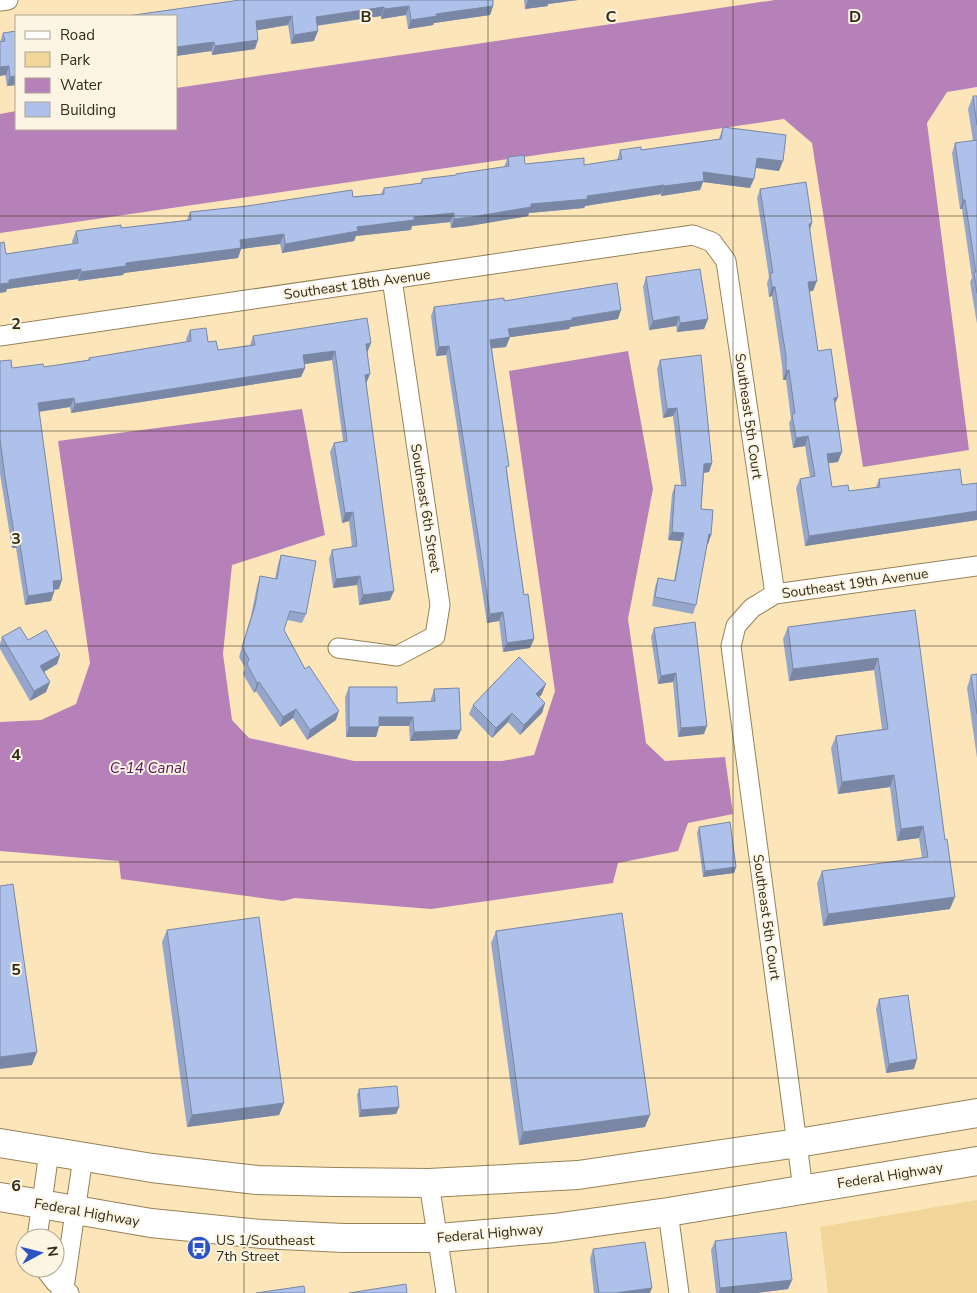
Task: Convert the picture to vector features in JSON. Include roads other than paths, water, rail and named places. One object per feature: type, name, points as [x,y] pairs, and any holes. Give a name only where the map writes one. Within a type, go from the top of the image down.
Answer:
[{"type":"main road","points":[[0,1143],[83,1157],[256,1180],[429,1183],[578,1175],[798,1143],[977,1113]]},
{"type":"main road","name":"Federal Highway","points":[[0,1197],[151,1223],[261,1234],[343,1238],[439,1238],[554,1228],[668,1212],[977,1161]]},
{"type":"street","points":[[0,1],[8,0]]},
{"type":"street","name":"Southeast 18th Avenue","points":[[0,336],[694,235],[712,242]]},
{"type":"street","name":"Southeast 5th Court","points":[[712,242],[726,260],[775,594]]},
{"type":"street","name":"Southeast 6th Street","points":[[338,648],[397,656],[435,636],[440,605],[392,279]]},
{"type":"street","name":"Southeast 19th Avenue","points":[[731,646],[736,626],[752,608],[775,594],[977,566]]},
{"type":"street","name":"Southeast 5th Court","points":[[731,646],[803,1189]]},
{"type":"street","points":[[38,1228],[49,1152]]},
{"type":"street","points":[[65,1291],[83,1157]]},
{"type":"street","points":[[429,1183],[446,1293]]},
{"type":"street","points":[[668,1212],[679,1293]]},
{"type":"street","points":[[52,1278],[65,1291]]},
{"type":"water","points":[[775,0],[977,0],[977,87],[947,92],[927,123],[969,450],[863,467],[812,143],[784,119],[0,233],[0,114],[15,111],[15,130],[178,130],[178,88]]},
{"type":"water","name":"C-14 Canal","points":[[628,351],[653,489],[628,619],[646,743],[665,761],[725,757],[733,814],[688,823],[678,851],[618,863],[613,883],[431,909],[295,898],[283,901],[121,879],[119,861],[0,851],[0,722],[41,720],[76,704],[90,663],[58,441],[302,409],[325,535],[232,565],[223,654],[232,720],[249,738],[354,761],[502,761],[534,755],[555,691],[509,371]]},
{"type":"place","name":"US 1/Southeast 7th Street","points":[[199,1248]]}]
